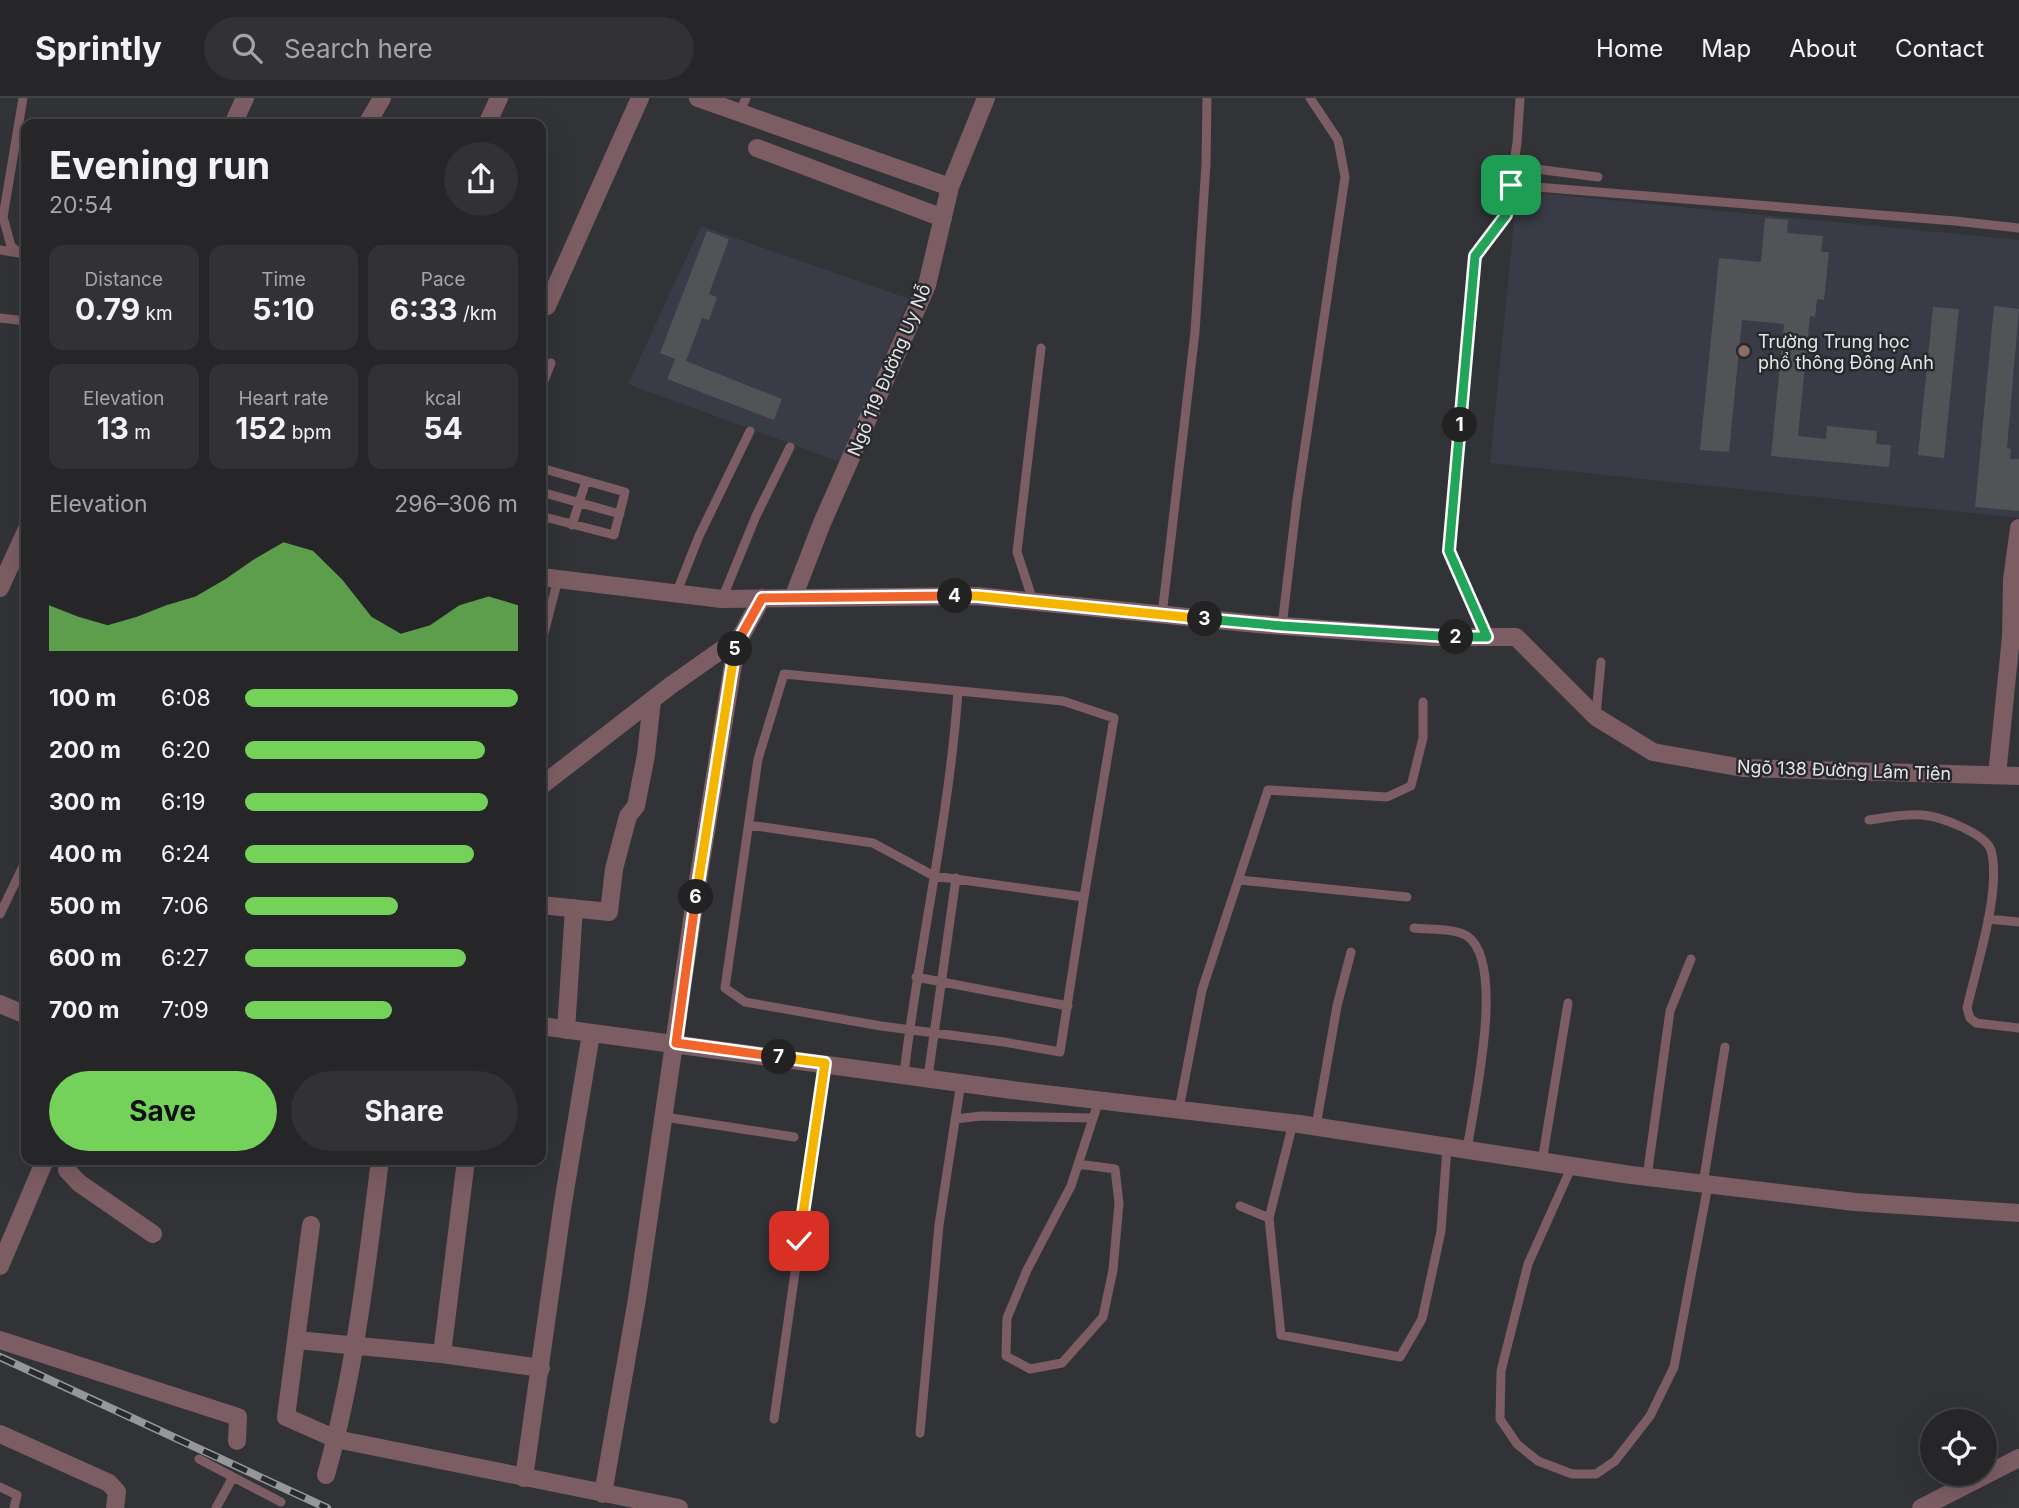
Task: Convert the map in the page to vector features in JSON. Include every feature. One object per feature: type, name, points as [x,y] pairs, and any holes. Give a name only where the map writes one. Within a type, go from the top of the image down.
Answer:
[{"type":"street","points":[[235,119],[245,98]]},
{"type":"street","points":[[370,119],[382,98]]},
{"type":"street","points":[[489,119],[499,98]]},
{"type":"street","points":[[547,306],[639,98]]},
{"type":"street","points":[[698,98],[742,105],[950,187]]},
{"type":"street","name":"Ngõ 119 Đường Uy Nỗ","points":[[793,598],[822,523],[927,285],[950,187],[986,98]]},
{"type":"street","points":[[757,148],[943,218]]},
{"type":"street","points":[[1997,775],[2014,658],[2012,580],[2019,528]]},
{"type":"street","points":[[0,588],[21,542]]},
{"type":"street","name":"Ngõ 138 Đường Lâm Tiên","points":[[550,578],[722,599],[977,596],[1282,626],[1433,637],[1516,637],[1596,717],[1653,751],[1743,768],[2019,776]]},
{"type":"street","points":[[546,782],[652,700],[737,640],[762,598]]},
{"type":"street","points":[[603,1494],[637,1300],[695,899],[737,640]]},
{"type":"street","points":[[546,905],[608,912],[614,869],[628,816],[636,806],[646,755],[652,700]]},
{"type":"street","points":[[566,1030],[574,908]]},
{"type":"street","points":[[0,1004],[21,1013]]},
{"type":"street","points":[[546,1027],[1316,1126],[1647,1177],[1855,1202],[2019,1213]]},
{"type":"street","points":[[524,1478],[563,1203],[592,1034]]},
{"type":"street","points":[[0,1266],[43,1165]]},
{"type":"street","points":[[68,1165],[67,1170],[79,1183],[153,1234]]},
{"type":"street","points":[[326,1475],[336,1439],[367,1266],[379,1165]]},
{"type":"street","points":[[442,1354],[465,1165]]},
{"type":"street","points":[[311,1225],[286,1417],[336,1439],[679,1508]]},
{"type":"street","points":[[0,1340],[238,1417],[237,1441]]},
{"type":"street","points":[[297,1340],[442,1354],[541,1368]]},
{"type":"street","points":[[0,1434],[109,1483],[117,1492],[115,1508]]},
{"type":"street","points":[[1921,1508],[2019,1458]]},
{"type":"lane","points":[[21,253],[11,246],[3,216],[23,98]]},
{"type":"lane","points":[[1162,614],[1195,332],[1206,164],[1207,98]]},
{"type":"lane","points":[[1282,626],[1297,499],[1345,177],[1338,140],[1310,98]]},
{"type":"lane","points":[[1487,637],[1449,551],[1475,256],[1506,215],[1520,98]]},
{"type":"lane","points":[[1513,166],[1598,177]]},
{"type":"lane","points":[[1511,185],[1855,218],[2019,229]]},
{"type":"lane","points":[[0,250],[21,254]]},
{"type":"lane","points":[[0,318],[21,320]]},
{"type":"lane","points":[[1034,601],[1017,552],[1041,348]]},
{"type":"lane","points":[[546,376],[551,363]]},
{"type":"lane","points":[[676,593],[699,536],[750,431]]},
{"type":"lane","points":[[722,599],[756,516],[790,447]]},
{"type":"lane","points":[[546,470],[625,492],[614,535],[546,517]]},
{"type":"lane","points":[[572,524],[586,481]]},
{"type":"lane","points":[[546,492],[620,514]]},
{"type":"lane","points":[[546,608],[550,578]]},
{"type":"lane","points":[[1596,717],[1601,662]]},
{"type":"lane","points":[[785,674],[1063,701],[1114,718],[1060,1052],[745,1002],[725,988],[749,825],[758,759],[785,674]]},
{"type":"lane","points":[[904,1074],[916,977],[954,755],[958,691]]},
{"type":"lane","points":[[1179,1110],[1202,990],[1268,790],[1387,797],[1411,786],[1423,738],[1423,702]]},
{"type":"lane","points":[[1869,820],[1922,815],[1941,819],[1980,836],[1990,848],[1993,875],[1988,919],[1967,1008],[1970,1018],[1976,1023],[2019,1028]]},
{"type":"lane","points":[[749,825],[873,843],[934,876],[1084,897]]},
{"type":"lane","points":[[0,914],[21,870]]},
{"type":"lane","points":[[928,1077],[956,878]]},
{"type":"lane","points":[[1239,880],[1407,897]]},
{"type":"lane","points":[[1988,919],[2019,922]]},
{"type":"lane","points":[[1414,928],[1461,934],[1475,944],[1480,956],[1488,1015],[1467,1150]]},
{"type":"lane","points":[[1316,1126],[1337,1006],[1351,952]]},
{"type":"lane","points":[[1647,1177],[1670,1011],[1691,959]]},
{"type":"lane","points":[[916,977],[1068,1006]]},
{"type":"lane","points":[[1542,1162],[1568,1003]]},
{"type":"lane","points":[[1572,1166],[1528,1264],[1501,1371],[1500,1419],[1517,1444],[1538,1461],[1572,1474],[1595,1474],[1615,1461],[1650,1416],[1674,1367],[1706,1184],[1726,1047]]},
{"type":"lane","points":[[774,1419],[825,1063]]},
{"type":"lane","points":[[920,1433],[939,1226],[961,1082]]},
{"type":"lane","points":[[1079,1164],[1115,1169],[1119,1203],[1113,1270],[1103,1317],[1062,1363],[1030,1369],[1006,1356],[1007,1318],[1027,1270],[1071,1186],[1099,1100]]},
{"type":"lane","points":[[955,1119],[981,1116],[1093,1118]]},
{"type":"lane","points":[[665,1117],[794,1136]]},
{"type":"lane","points":[[1293,1123],[1269,1218],[1281,1335],[1400,1357],[1422,1319],[1441,1231],[1447,1147]]},
{"type":"lane","points":[[1240,1206],[1269,1218]]},
{"type":"lane","points":[[199,1459],[281,1502]]},
{"type":"lane","points":[[216,1508],[233,1477]]},
{"type":"lane","points":[[0,1487],[17,1495],[15,1508]]},
{"type":"shaded area","name":"Trường Trung học phổ thông Đông Anh","points":[[1517,191],[2019,240],[2019,518],[1490,463]]},
{"type":"shaded area","points":[[701,226],[909,299],[840,462],[628,384]]},
{"type":"building","points":[[1765,218],[1788,220],[1787,233],[1823,236],[1821,252],[1829,252],[1824,300],[1817,299],[1815,317],[1810,316],[1798,436],[1826,439],[1827,426],[1877,431],[1876,444],[1891,445],[1889,467],[1771,456],[1784,324],[1742,320],[1729,452],[1700,450],[1719,258],[1761,262]]},
{"type":"building","points":[[707,231],[729,239],[709,294],[717,297],[709,320],[702,318],[686,361],[782,399],[774,420],[667,379],[675,359],[660,353]]},
{"type":"building","points":[[1994,306],[2019,309],[2007,448],[2011,449],[2010,459],[2019,459],[2019,511],[1975,507]]},
{"type":"building","points":[[1933,307],[1959,309],[1944,458],[1918,455]]},
{"type":"railway","points":[[0,1357],[327,1508]]},
{"type":"place","name":"Trường Trung học phổ thông Đông Anh","points":[[1744,351]]},
{"type":"route","points":[[799,1241],[825,1063],[676,1043],[695,899],[733,658],[737,640],[762,598],[977,596],[1257,624],[1433,637],[1487,637],[1449,551],[1475,256],[1506,215],[1511,185]]}]
